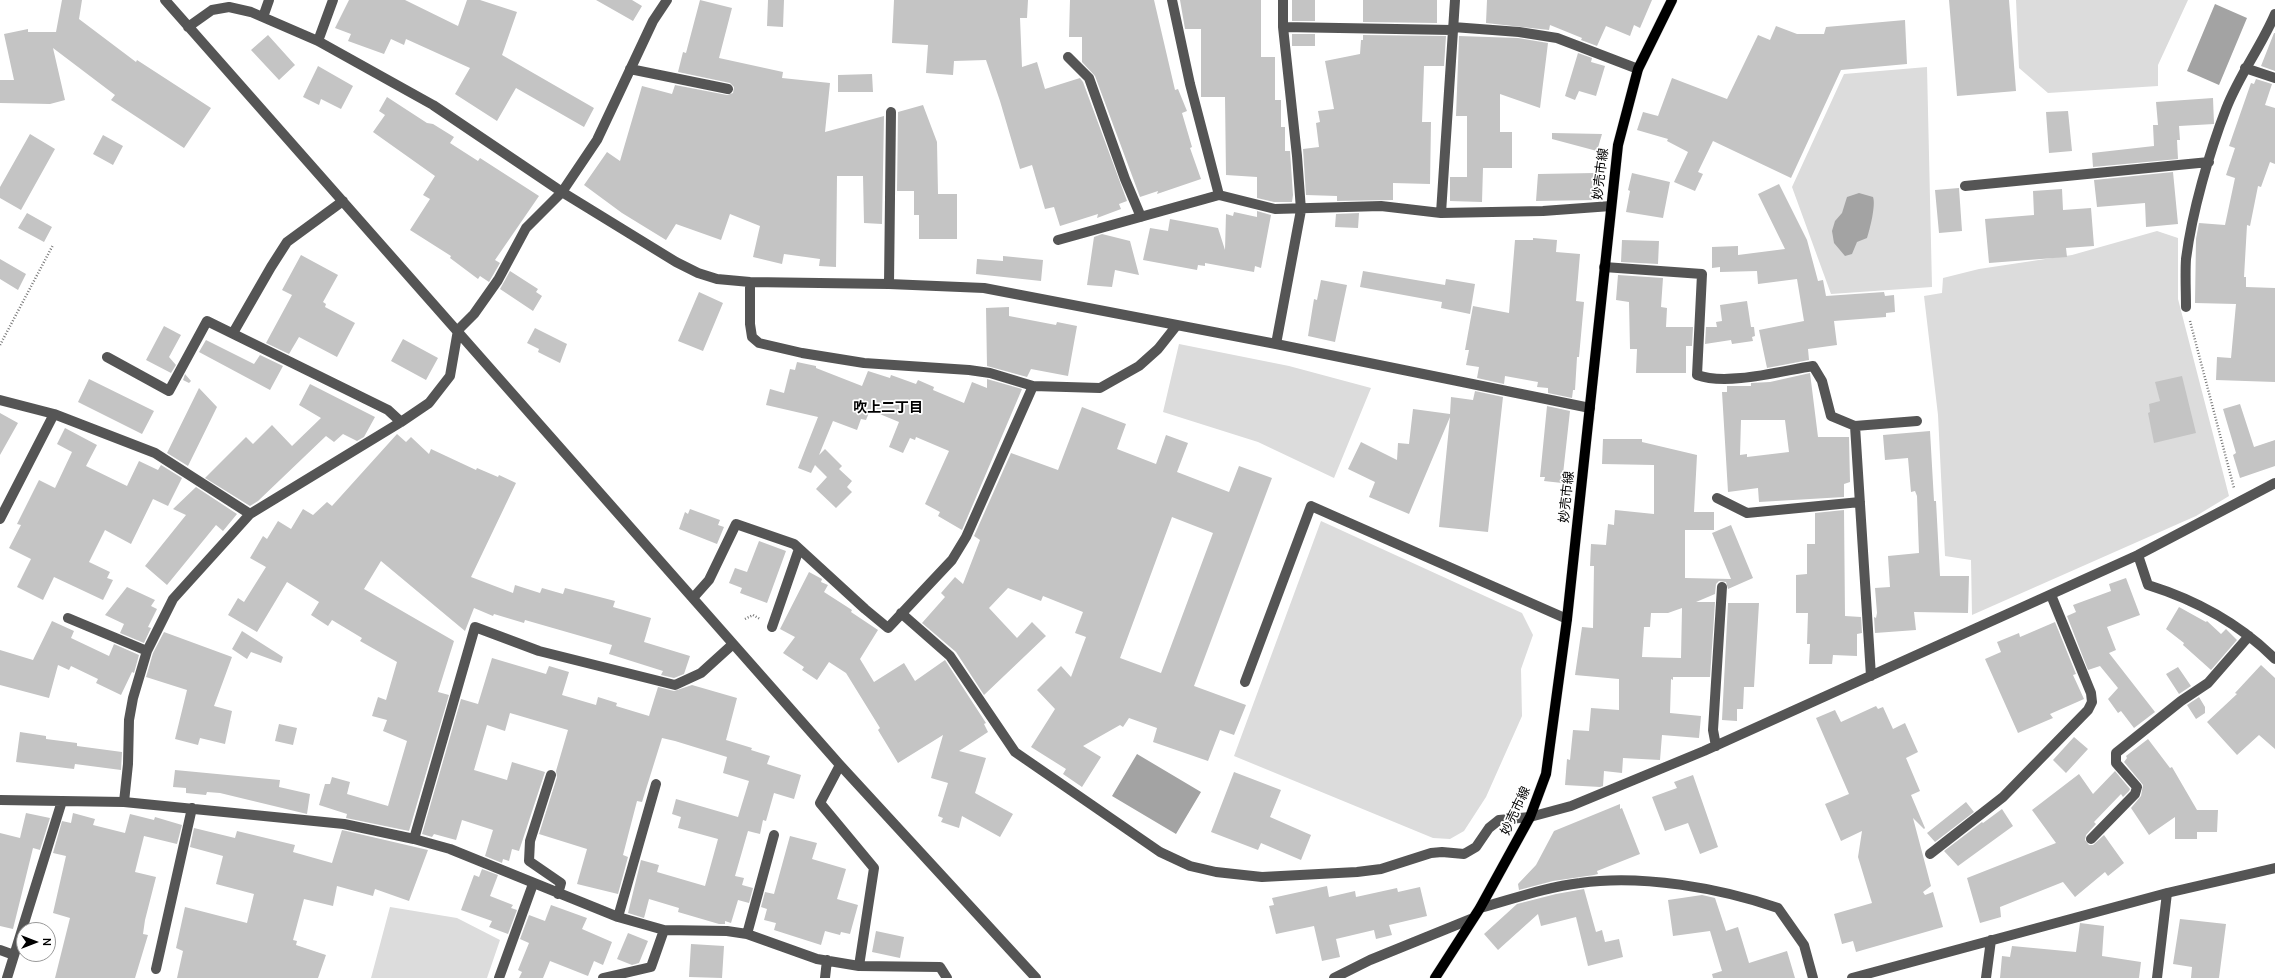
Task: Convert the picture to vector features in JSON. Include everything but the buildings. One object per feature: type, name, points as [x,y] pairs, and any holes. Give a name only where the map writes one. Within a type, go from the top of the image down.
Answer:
[{"type":"main road","name":"妙売市線","points":[[1435,978],[1471,919],[1480,908],[1530,817],[1546,774],[1567,619],[1618,145],[1638,69],[1672,0]]},
{"type":"street","points":[[165,0],[458,330],[840,765],[1036,978]]},
{"type":"street","points":[[263,17],[269,0]]},
{"type":"street","points":[[318,41],[333,0]]},
{"type":"street","points":[[124,802],[128,764],[129,720],[133,698],[146,651],[173,599],[250,514],[401,422],[429,403],[450,376],[458,330],[474,314],[498,280],[526,228],[562,192],[597,140],[653,21],[668,0]]},
{"type":"street","points":[[1172,0],[1190,84],[1219,195]]},
{"type":"street","points":[[1276,344],[1301,210],[1297,156],[1283,27],[1283,0]]},
{"type":"street","points":[[1441,212],[1455,0]]},
{"type":"street","points":[[188,27],[212,10],[229,7],[251,12],[318,41],[433,105],[562,192],[676,262],[698,273],[717,279],[750,282],[889,284],[984,288],[1276,344],[1590,408]]},
{"type":"street","points":[[2186,307],[2186,260],[2195,210],[2209,162],[2226,109],[2245,68],[2268,30],[2275,14]]},
{"type":"street","points":[[1283,27],[1453,28],[1519,32],[1557,38],[1638,69]]},
{"type":"street","points":[[1068,57],[1090,78],[1125,179],[1141,217]]},
{"type":"street","points":[[2245,68],[2275,78]]},
{"type":"street","points":[[630,69],[728,89]]},
{"type":"street","points":[[889,284],[891,112]]},
{"type":"street","points":[[1965,186],[2209,162]]},
{"type":"street","points":[[1058,240],[1219,195],[1275,209],[1301,210],[1381,206],[1441,212],[1543,210],[1611,206]]},
{"type":"street","points":[[233,333],[271,267],[288,242],[343,201]]},
{"type":"street","points":[[1604,267],[1702,274],[1697,375],[1710,380],[1736,378],[1813,366],[1822,381],[1831,416],[1855,426],[1917,421]]},
{"type":"street","points":[[750,282],[750,324],[752,337],[759,343],[802,353],[864,363],[970,370],[990,373],[1033,386],[1100,388],[1138,366],[1158,349],[1177,325]]},
{"type":"street","points":[[107,357],[169,391],[207,321],[388,410],[401,422]]},
{"type":"street","points":[[693,598],[709,580],[736,524],[794,544],[888,628],[952,560],[966,537],[1033,386]]},
{"type":"street","points":[[0,400],[54,414],[155,453],[250,514]]},
{"type":"street","points":[[0,519],[54,414]]},
{"type":"street","points":[[1855,426],[1871,676]]},
{"type":"street","points":[[901,613],[950,656],[1015,752],[1160,852],[1190,866],[1216,872],[1262,877],[1357,872],[1381,869],[1431,853],[1442,852],[1464,854],[1476,848],[1489,828],[1498,820],[1530,817],[1571,806],[1716,746],[2138,555],[2275,483]]},
{"type":"street","points":[[1717,498],[1747,512],[1860,502]]},
{"type":"street","points":[[1245,682],[1312,506],[1567,619]]},
{"type":"street","points":[[772,627],[799,549]]},
{"type":"street","points":[[2138,555],[2148,585],[2173,593],[2224,617],[2249,636],[2275,659]]},
{"type":"street","points":[[1716,746],[1713,730],[1722,587]]},
{"type":"street","points":[[1930,854],[2003,797],[2088,710],[2092,702],[2091,694],[2051,595]]},
{"type":"street","points":[[68,618],[146,651]]},
{"type":"street","points":[[414,839],[475,627],[539,651],[675,686],[701,673],[733,644]]},
{"type":"street","points":[[2091,839],[2135,794],[2137,787],[2116,763],[2116,753],[2181,701],[2208,683],[2249,636]]},
{"type":"street","points":[[840,765],[820,803],[874,868],[859,966]]},
{"type":"street","points":[[551,775],[530,841],[529,862],[561,883],[558,894]]},
{"type":"street","points":[[618,917],[656,784]]},
{"type":"street","points":[[0,800],[124,802],[344,824],[414,839],[450,849],[533,884],[618,917],[664,930],[727,931],[747,934],[827,960],[859,966],[940,967],[947,978]]},
{"type":"street","points":[[7,978],[62,801]]},
{"type":"street","points":[[156,968],[192,808]]},
{"type":"street","points":[[747,934],[774,835]]},
{"type":"street","points":[[1852,978],[2168,893],[2275,868]]},
{"type":"street","points":[[1480,908],[1534,892],[1581,882],[1647,880],[1683,885],[1778,908],[1804,945],[1813,978]]},
{"type":"street","points":[[499,978],[533,884]]},
{"type":"street","points":[[2157,978],[2168,893]]},
{"type":"street","points":[[1334,978],[1370,960],[1471,919]]},
{"type":"street","points":[[603,978],[651,967],[664,930]]},
{"type":"street","points":[[1986,978],[1991,940]]},
{"type":"street","points":[[0,950],[14,955]]},
{"type":"street","points":[[825,978],[827,960]]},
{"type":"path","points":[[0,345],[53,245]]},
{"type":"path","points":[[2186,307],[2237,502]]},
{"type":"shaded area","points":[[2016,0],[2188,0],[2158,65],[2158,86],[2048,93],[2019,68]]},
{"type":"shaded area","points":[[2215,4],[2247,18],[2219,85],[2187,71]]},
{"type":"shaded area","points":[[1927,67],[1932,287],[1831,294],[1792,187],[1844,74]]},
{"type":"shaded area","points":[[1859,193],[1873,197],[1874,206],[1871,223],[1867,238],[1857,242],[1852,254],[1845,256],[1834,243],[1832,231],[1835,221],[1842,213],[1847,197]]},
{"type":"shaded area","points":[[2157,231],[2178,238],[2178,299],[2229,496],[2196,516],[1972,615],[1971,560],[1945,556],[1938,415],[1924,296],[1942,293],[1943,278],[1979,269],[2072,255]]},
{"type":"shaded area","points":[[1179,344],[1289,366],[1371,388],[1334,478],[1258,442],[1163,412]]},
{"type":"shaded area","points":[[1321,521],[1522,613],[1533,635],[1521,669],[1522,716],[1486,797],[1464,831],[1450,839],[1433,838],[1234,756]]},
{"type":"shaded area","points":[[1137,754],[1201,792],[1176,834],[1112,796]]},
{"type":"shaded area","points":[[390,907],[457,918],[500,940],[487,978],[371,978]]},
{"type":"district","name":"吹上二丁目","points":[[888,408]]}]
